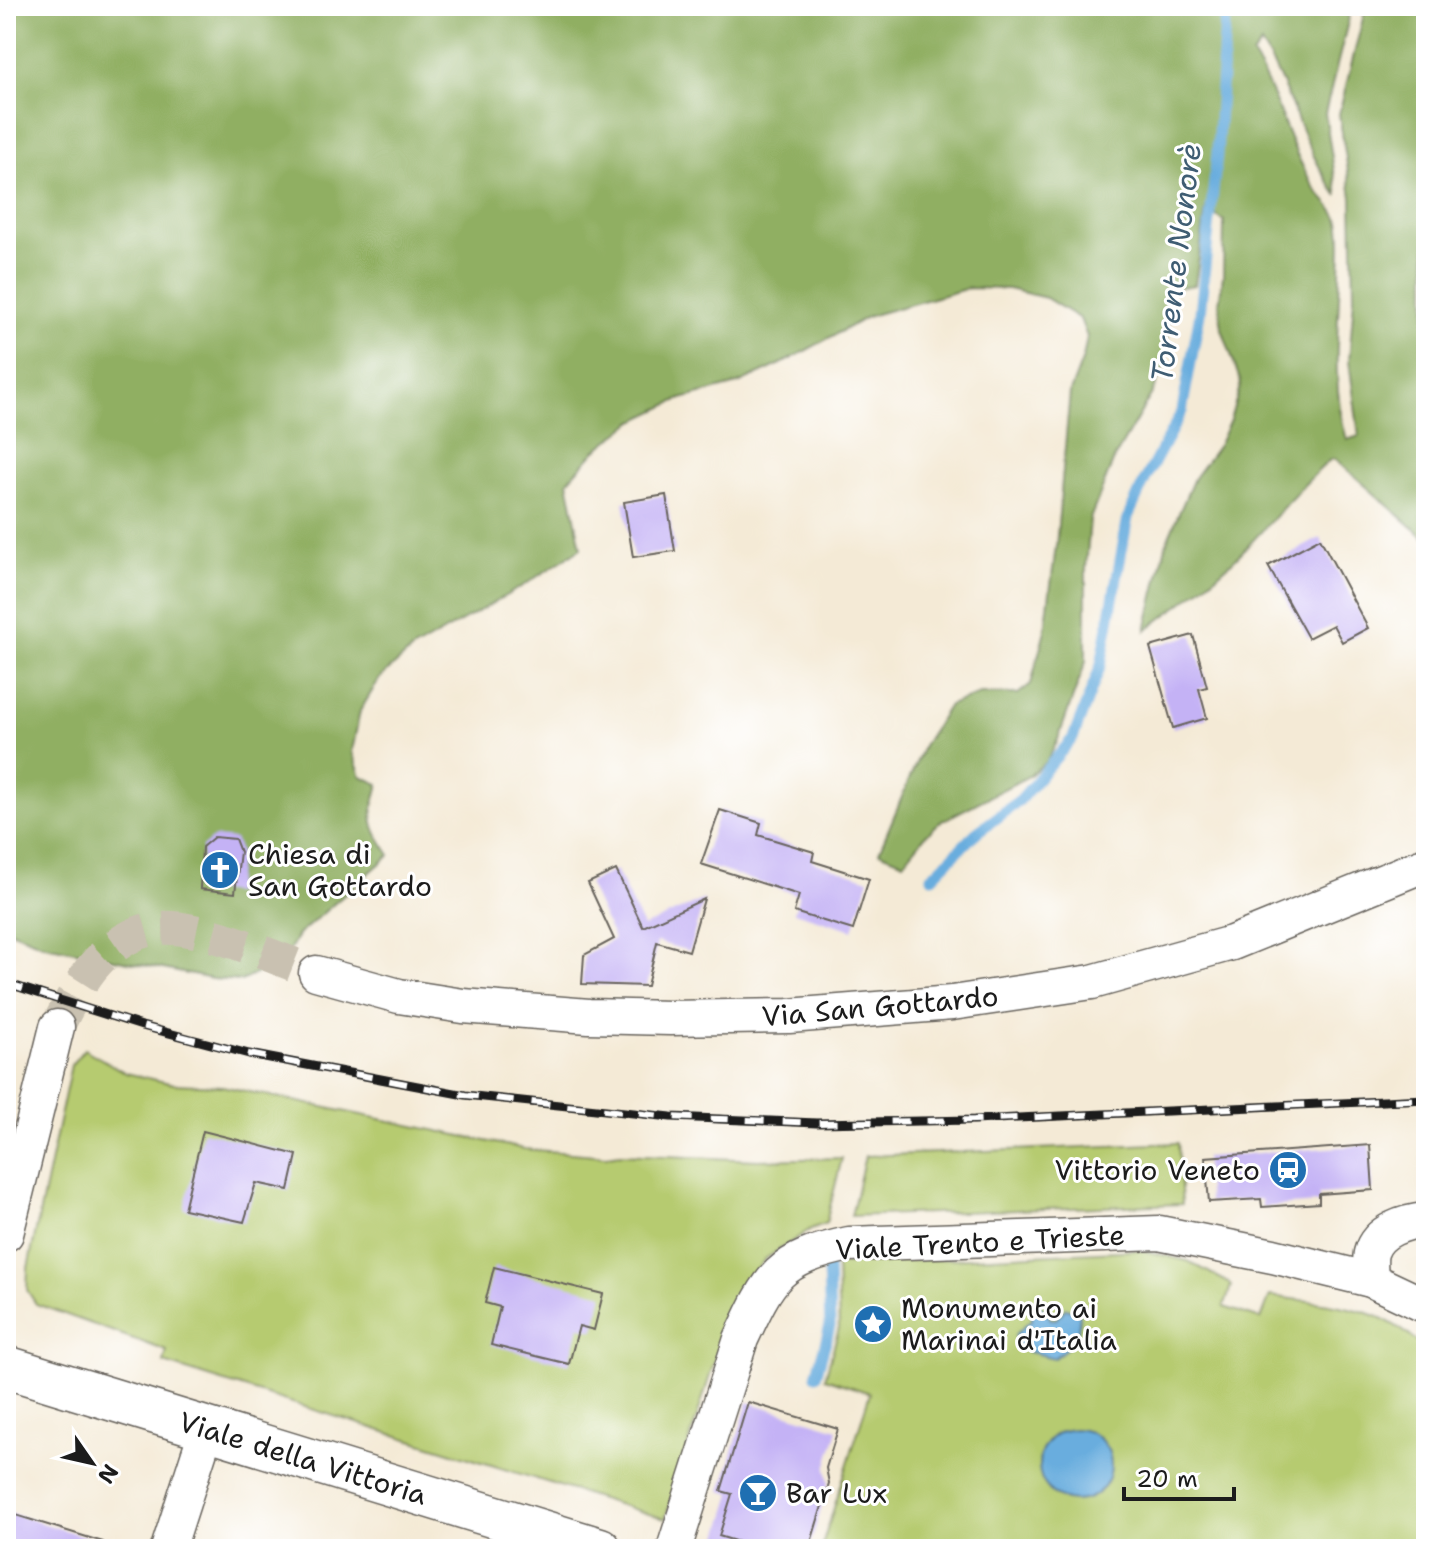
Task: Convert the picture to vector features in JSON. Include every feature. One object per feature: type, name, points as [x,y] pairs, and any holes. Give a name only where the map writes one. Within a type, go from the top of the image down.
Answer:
[{"type":"street","name":"Via San Gottardo","points":[[316,973],[399,996],[463,1006],[589,1016],[789,1016],[952,1003],[1092,982],[1232,943],[1426,864]]},
{"type":"street","points":[[6,1234],[57,1027]]},
{"type":"street","points":[[1371,1280],[1371,1252],[1381,1236],[1407,1223],[1426,1220]]},
{"type":"street","name":"Viale Trento e Trieste","points":[[674,1549],[741,1339],[752,1315],[777,1275],[795,1259],[815,1251],[849,1244],[1159,1233],[1244,1249],[1371,1280],[1426,1306]]},
{"type":"street","name":"Viale della Vittoria","points":[[6,1367],[207,1428],[518,1537],[600,1549]]},
{"type":"street","points":[[168,1549],[207,1428]]},
{"type":"green space","points":[[6,6],[1352,6],[1325,113],[1338,196],[1316,160],[1261,44],[1252,55],[1305,171],[1339,221],[1337,379],[1347,440],[1359,436],[1349,361],[1354,297],[1352,197],[1339,114],[1366,6],[1426,6],[1426,539],[1335,459],[1331,459],[1226,567],[1146,630],[1167,541],[1194,478],[1219,444],[1241,383],[1222,329],[1219,303],[1224,221],[1206,209],[1195,285],[1164,290],[1169,328],[1164,366],[1155,388],[1115,457],[1090,519],[1086,568],[1086,661],[1057,742],[1047,761],[1029,776],[940,822],[904,862],[879,852],[924,744],[949,705],[980,694],[1018,694],[1031,684],[1045,630],[1070,392],[1087,337],[1080,319],[1046,298],[1008,289],[969,288],[869,316],[738,384],[678,400],[634,421],[595,451],[568,481],[581,548],[526,584],[412,650],[380,678],[360,711],[352,752],[361,776],[379,784],[373,821],[390,855],[298,935],[284,960],[241,981],[212,979],[45,945],[6,929]]},
{"type":"green space","points":[[84,1049],[126,1073],[174,1084],[222,1086],[524,1149],[607,1156],[758,1160],[842,1158],[826,1223],[811,1229],[765,1259],[747,1282],[717,1353],[665,1519],[164,1363],[167,1351],[36,1304],[27,1290],[28,1268],[71,1065]]},
{"type":"green space","points":[[1178,1143],[1182,1204],[851,1216],[865,1156]]},
{"type":"green space","points":[[1141,1250],[1188,1261],[1229,1283],[1231,1286],[1224,1307],[1261,1319],[1270,1296],[1347,1307],[1386,1320],[1426,1348],[1426,1549],[821,1549],[870,1393],[825,1378],[839,1328],[837,1264]]},
{"type":"water","points":[[1032,1305],[1040,1305],[1051,1319],[1056,1319],[1066,1308],[1080,1313],[1077,1340],[1054,1358],[1029,1352],[1017,1345],[1015,1335],[1032,1319]]},
{"type":"water","points":[[1082,1429],[1101,1439],[1109,1451],[1109,1479],[1101,1491],[1089,1499],[1068,1501],[1049,1491],[1041,1479],[1039,1458],[1049,1439],[1061,1431]]},
{"type":"building","points":[[666,495],[675,551],[633,557],[624,502]]},
{"type":"building","points":[[1320,538],[1368,628],[1342,642],[1333,625],[1308,638],[1268,566]]},
{"type":"building","points":[[1193,635],[1207,687],[1199,689],[1207,718],[1173,728],[1150,647]]},
{"type":"building","points":[[720,810],[761,823],[758,835],[814,852],[812,861],[869,879],[853,930],[794,912],[799,895],[701,864]]},
{"type":"building","name":"Chiesa di San Gottardo","points":[[214,837],[235,839],[240,852],[235,893],[200,889],[202,847]]},
{"type":"building","points":[[616,870],[643,927],[704,899],[689,951],[657,942],[647,986],[582,984],[584,955],[614,939],[588,883]]},
{"type":"building","points":[[203,1131],[297,1155],[289,1190],[256,1183],[244,1222],[184,1209]]},
{"type":"building","points":[[1370,1145],[1373,1190],[1319,1194],[1319,1203],[1262,1207],[1261,1199],[1209,1202],[1205,1157]]},
{"type":"building","points":[[494,1267],[603,1294],[594,1330],[579,1326],[569,1364],[491,1345],[500,1307],[485,1303]]},
{"type":"building","points":[[748,1402],[838,1429],[826,1468],[829,1483],[809,1549],[761,1549],[719,1536],[732,1494],[721,1491]]},
{"type":"building","points":[[6,1512],[103,1542],[102,1549],[6,1549]]},
{"type":"waterway","name":"Torrente Nonorè","points":[[932,877],[976,833],[1019,801],[1073,738],[1101,665],[1128,517],[1182,411],[1200,313],[1217,154],[1226,6]]},
{"type":"waterway","points":[[816,1376],[830,1326],[828,1267]]},
{"type":"tunnel","points":[[57,1027],[96,963],[120,943],[151,929],[169,928],[211,935],[316,973]]},
{"type":"railway","points":[[6,983],[142,1026],[249,1054],[465,1095],[671,1117],[817,1123],[974,1120],[1426,1099]]},
{"type":"place","name":"Chiesa di San Gottardo","points":[[220,870]]},
{"type":"place","name":"Vittorio Veneto","points":[[1288,1170]]},
{"type":"place","name":"Monumento ai Marinai d'Italia","points":[[873,1324]]},
{"type":"place","name":"Bar Lux","points":[[758,1493]]}]
